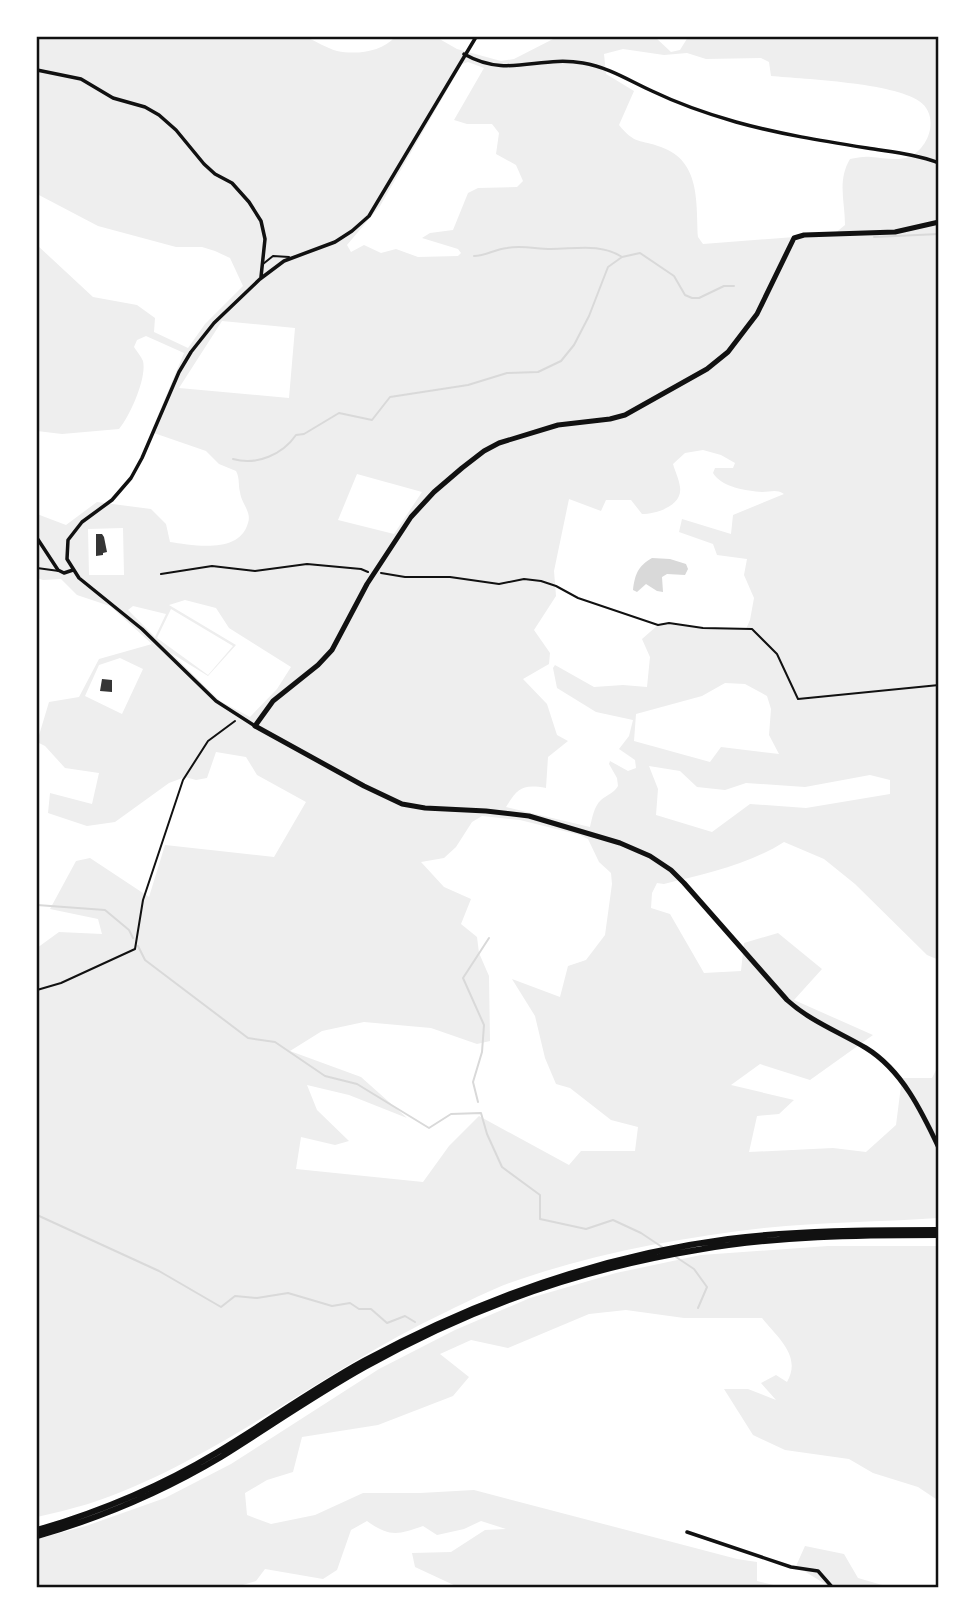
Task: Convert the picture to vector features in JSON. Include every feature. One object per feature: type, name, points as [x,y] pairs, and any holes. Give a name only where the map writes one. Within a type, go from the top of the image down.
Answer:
[{"type":"highway","points":[[37,1530],[99,1509],[170,1478],[215,1454],[360,1363],[468,1309],[552,1278],[656,1252],[728,1239],[836,1231],[939,1233]]},
{"type":"highway","points":[[37,1535],[93,1518],[154,1492],[219,1458],[391,1353],[471,1315],[555,1284],[657,1257],[730,1245],[837,1236],[939,1233]]},
{"type":"main road","points":[[939,222],[895,232],[804,235],[794,238],[750,325],[717,362],[625,415],[558,425],[490,446],[428,498],[411,517],[374,573],[332,650],[318,665],[273,701],[256,726],[402,804],[529,816],[620,843],[658,861],[693,892],[787,1000],[805,1015],[865,1048],[884,1063],[911,1096],[939,1149]]},
{"type":"street","points":[[256,726],[240,718],[207,692],[135,623],[73,570],[66,555],[68,540],[72,532],[112,500],[131,478],[179,372],[189,354],[214,323],[260,279],[290,257],[335,242],[369,216],[476,37]]},
{"type":"street","points":[[464,54],[479,62],[500,67],[545,61],[584,63],[603,68],[668,98],[736,122],[784,134],[899,153],[939,163]]},
{"type":"street","points":[[37,70],[81,79],[113,98],[145,107],[176,130],[204,164],[232,183],[249,202],[264,230],[260,279]]},
{"type":"street","points":[[37,538],[60,571],[66,573],[73,570]]},
{"type":"street","points":[[687,1532],[790,1567],[818,1571],[832,1587]]},
{"type":"lane","points":[[263,264],[272,256],[290,257]]},
{"type":"lane","points":[[37,568],[60,571]]},
{"type":"path","points":[[160,574],[212,566],[255,571],[307,564],[361,569],[405,577],[450,577],[499,584],[524,579],[541,581],[578,598],[658,625],[668,623],[703,628],[752,629],[777,654],[798,699],[939,685]]},
{"type":"path","points":[[37,990],[61,983],[135,949],[143,900],[183,780],[208,741],[240,718]]},
{"type":"shaded area","points":[[37,37],[306,37],[333,50],[352,53],[376,49],[395,37],[436,37],[457,49],[501,61],[514,59],[557,37],[655,37],[671,52],[680,50],[688,37],[939,37],[939,960],[927,955],[855,884],[824,859],[784,842],[756,857],[726,868],[664,884],[657,883],[652,893],[651,908],[670,914],[704,973],[741,971],[744,943],[778,933],[822,969],[794,1000],[873,1035],[810,1080],[760,1064],[731,1085],[794,1100],[779,1114],[757,1116],[749,1152],[833,1148],[866,1152],[896,1125],[902,1078],[932,1078],[939,1064],[939,1218],[786,1226],[703,1236],[610,1254],[521,1279],[403,1334],[182,1464],[136,1486],[88,1504],[37,1517],[37,948],[59,932],[102,934],[98,919],[50,909],[76,861],[90,858],[149,897],[165,845],[274,857],[306,802],[257,775],[246,757],[216,752],[207,778],[196,780],[185,777],[169,783],[115,822],[87,826],[48,813],[50,793],[92,804],[99,773],[65,768],[45,746],[37,742],[49,702],[79,697],[99,659],[152,644],[110,606],[77,595],[61,579],[37,578],[37,514],[66,525],[97,502],[151,509],[166,524],[170,542],[202,546],[225,544],[235,540],[243,533],[249,519],[236,471],[219,464],[206,451],[151,432],[184,353],[146,336],[137,340],[134,347],[143,361],[140,387],[119,429],[62,434],[37,431],[37,245],[93,297],[137,305],[155,318],[154,332],[188,348],[205,324],[243,286],[230,258],[215,251],[202,247],[176,247],[98,226],[37,194]],"holes":[[[623,49],[664,55],[687,53],[706,59],[761,58],[769,62],[771,76],[870,86],[907,95],[925,107],[931,122],[930,131],[922,146],[909,157],[850,159],[843,183],[845,225],[834,234],[703,244],[698,237],[694,184],[683,162],[674,153],[634,139],[619,125],[634,91],[606,74],[604,54]],[[468,62],[484,68],[454,120],[467,124],[492,124],[499,133],[496,154],[516,165],[523,181],[517,187],[478,188],[468,193],[453,230],[430,233],[422,238],[458,249],[461,253],[458,256],[418,257],[396,249],[381,253],[364,245],[351,252],[347,245],[380,206],[462,64]],[[222,321],[295,328],[289,398],[179,388]],[[703,450],[721,455],[735,463],[733,468],[715,468],[713,473],[722,482],[742,489],[784,494],[733,515],[731,534],[682,519],[679,532],[713,544],[717,555],[747,559],[744,575],[754,598],[746,629],[703,628],[669,623],[658,625],[642,639],[650,657],[647,687],[594,687],[555,665],[553,668],[557,688],[596,712],[633,720],[629,736],[619,749],[635,760],[636,768],[628,771],[610,761],[618,786],[599,803],[590,827],[506,807],[514,795],[526,787],[546,788],[548,757],[568,741],[557,735],[547,704],[523,679],[549,664],[550,653],[534,630],[556,596],[554,571],[569,499],[601,511],[606,500],[631,500],[642,514],[673,504],[680,494],[673,464],[685,453]],[[357,474],[422,492],[394,534],[338,520]],[[123,528],[124,575],[89,575],[88,529]],[[185,600],[216,608],[229,628],[291,667],[277,689],[250,717],[220,701],[171,653],[208,676],[236,645],[169,605]],[[133,606],[166,614],[155,637],[128,610]],[[171,609],[233,646],[208,675],[157,638]],[[120,658],[143,669],[122,714],[85,696],[99,665]],[[725,683],[745,684],[767,696],[771,709],[769,735],[779,754],[721,747],[710,762],[634,741],[636,714],[702,696]],[[649,766],[680,771],[697,787],[725,790],[746,783],[805,787],[870,775],[890,780],[890,794],[806,808],[750,804],[712,832],[656,815],[658,789]],[[482,816],[520,820],[580,835],[588,839],[599,862],[611,873],[605,935],[586,960],[568,966],[560,997],[512,979],[535,1016],[545,1058],[556,1084],[570,1088],[611,1120],[638,1127],[635,1151],[581,1151],[569,1165],[479,1116],[449,1146],[423,1182],[296,1169],[301,1137],[335,1145],[349,1141],[317,1110],[307,1085],[349,1095],[407,1118],[361,1077],[290,1051],[322,1031],[364,1022],[431,1028],[477,1044],[490,1041],[489,976],[479,953],[477,937],[461,924],[471,899],[444,887],[421,862],[444,858],[456,847],[472,822]]]},
{"type":"shaded area","points":[[652,558],[670,559],[686,564],[688,569],[685,575],[667,574],[662,577],[663,592],[646,584],[637,592],[633,590],[638,571]]},
{"type":"shaded area","points":[[828,1246],[939,1246],[939,1501],[918,1487],[873,1473],[849,1459],[785,1450],[753,1435],[724,1389],[748,1389],[776,1400],[761,1383],[776,1375],[787,1382],[792,1364],[781,1340],[762,1318],[684,1318],[626,1310],[589,1314],[508,1348],[471,1340],[440,1354],[469,1377],[453,1396],[378,1425],[302,1437],[293,1472],[267,1480],[245,1493],[247,1515],[271,1524],[315,1515],[363,1493],[474,1490],[757,1562],[757,1581],[782,1587],[458,1587],[415,1567],[412,1553],[451,1552],[485,1530],[506,1529],[481,1521],[464,1529],[437,1535],[423,1526],[394,1533],[382,1530],[367,1521],[351,1530],[337,1570],[323,1579],[265,1569],[256,1581],[236,1587],[37,1587],[37,1539],[86,1526],[165,1498],[231,1464],[379,1369],[455,1330],[530,1298],[616,1273],[701,1255]]},
{"type":"shaded area","points":[[805,1546],[844,1554],[858,1578],[889,1587],[830,1587],[796,1566]]},
{"type":"building","points":[[96,534],[102,534],[104,537],[107,552],[103,555],[96,556]]},
{"type":"building","points":[[102,679],[112,680],[112,692],[100,691]]},
{"type":"waterway","points":[[874,237],[939,234]]},
{"type":"waterway","points":[[474,256],[518,247],[596,248],[622,257]]},
{"type":"waterway","points":[[233,459],[251,461],[269,457],[284,448],[296,435],[304,434],[339,413],[372,420],[390,397],[468,385],[507,373],[538,372],[561,361],[574,345],[589,316],[608,267],[622,257],[640,253],[674,276],[685,295],[692,298],[699,298],[724,286],[734,286]]},
{"type":"waterway","points":[[37,905],[105,910],[129,930],[133,938]]},
{"type":"waterway","points":[[478,1102],[473,1082],[482,1052],[484,1025],[463,978],[489,938]]},
{"type":"waterway","points":[[138,946],[145,960],[248,1038],[275,1042],[325,1076],[357,1084],[429,1128],[451,1114],[481,1113],[502,1167],[540,1195],[540,1219],[586,1229],[613,1220],[641,1233],[662,1247]]},
{"type":"waterway","points":[[37,1215],[159,1271],[221,1307],[235,1296],[257,1298],[288,1293],[332,1306],[350,1303],[359,1309],[371,1309],[387,1323],[405,1316],[415,1322]]},
{"type":"waterway","points":[[676,1257],[694,1269],[707,1287],[698,1308]]}]
